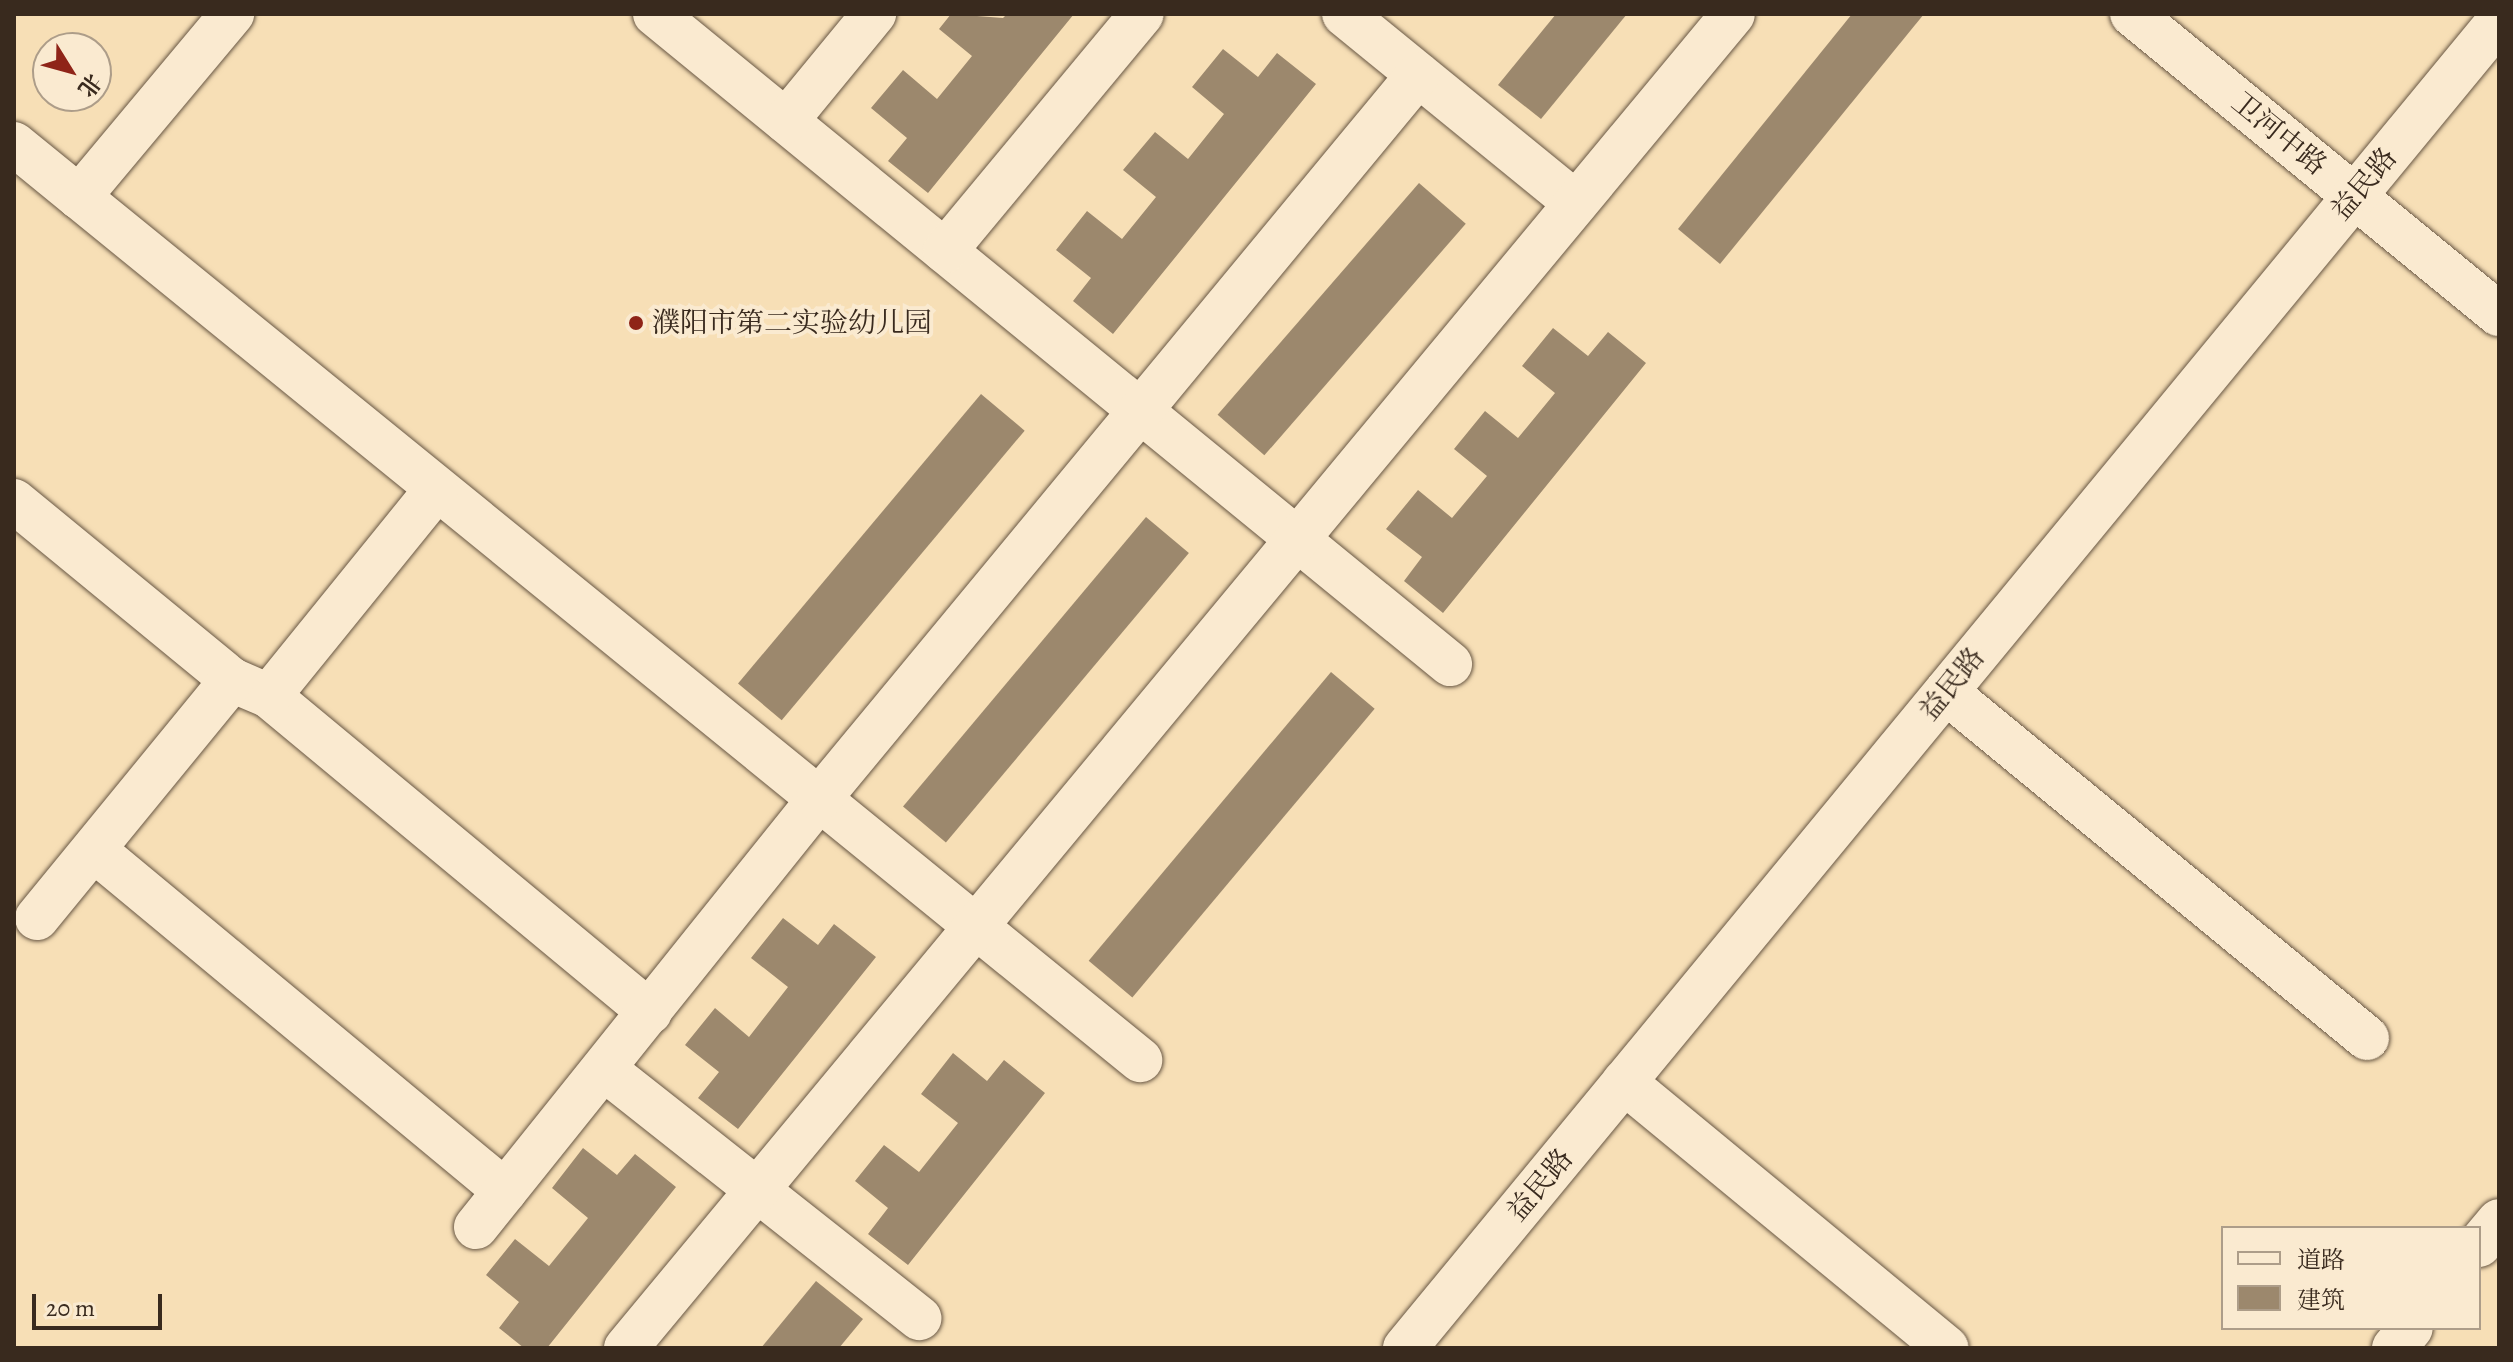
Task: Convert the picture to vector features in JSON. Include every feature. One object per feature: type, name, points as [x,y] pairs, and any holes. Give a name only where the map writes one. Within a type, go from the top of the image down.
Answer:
[{"type":"street","points":[[79,197],[232,14]]},
{"type":"street","points":[[655,14],[1450,664]]},
{"type":"street","points":[[786,121],[874,14]]},
{"type":"street","points":[[945,251],[1142,14]]},
{"type":"street","points":[[1344,14],[1576,203]]},
{"type":"street","points":[[626,1348],[1733,14]]},
{"type":"street","name":"卫河中路","points":[[2132,14],[2499,314]]},
{"type":"street","name":"益民路","points":[[1405,1348],[2499,21]]},
{"type":"street","points":[[476,1227],[819,799],[1418,75]]},
{"type":"street","points":[[14,144],[1140,1060]]},
{"type":"street","points":[[37,918],[94,850],[436,490]]},
{"type":"street","points":[[14,501],[650,1012]]},
{"type":"street","points":[[1946,692],[2367,1038]]},
{"type":"street","points":[[94,850],[505,1191]]},
{"type":"street","points":[[604,1069],[919,1318]]},
{"type":"street","points":[[1624,1082],[1947,1348]]},
{"type":"street","points":[[2481,1243],[2499,1221]]},
{"type":"street","points":[[2394,1348],[2409,1330]]},
{"type":"building","points":[[951,14],[1003,18],[1007,14],[1074,14],[928,193],[888,161],[907,138],[871,108],[903,70],[937,99],[972,56],[939,29]]},
{"type":"building","points":[[1556,14],[1627,14],[1541,119],[1498,85]]},
{"type":"building","points":[[1852,14],[1924,14],[1720,264],[1678,229]]},
{"type":"building","points":[[1223,49],[1258,77],[1277,53],[1316,84],[1113,334],[1073,301],[1091,278],[1056,250],[1087,211],[1122,239],[1156,197],[1123,170],[1155,132],[1188,159],[1224,114],[1192,87]]},
{"type":"building","points":[[1419,183],[1466,224],[1264,455],[1218,415]]},
{"type":"building","points":[[1553,328],[1588,356],[1608,332],[1646,363],[1443,613],[1404,581],[1422,557],[1386,529],[1418,490],[1452,518],[1487,476],[1454,449],[1485,411],[1518,438],[1555,393],[1522,366]]},
{"type":"building","points":[[981,394],[1025,431],[782,720],[738,684]]},
{"type":"building","points":[[1146,517],[1189,553],[946,843],[903,807]]},
{"type":"building","points":[[1331,672],[1375,709],[1132,997],[1089,961]]},
{"type":"building","points":[[783,918],[818,945],[834,924],[876,957],[738,1129],[698,1098],[719,1072],[685,1045],[715,1008],[749,1037],[788,987],[751,958]]},
{"type":"building","points":[[953,1053],[987,1081],[1004,1060],[1045,1093],[908,1265],[868,1234],[888,1208],[855,1181],[884,1145],[919,1172],[958,1123],[921,1094]]},
{"type":"building","points":[[583,1148],[617,1175],[635,1154],[676,1187],[547,1348],[524,1348],[499,1328],[519,1302],[486,1275],[515,1239],[549,1266],[588,1218],[552,1188]]},
{"type":"building","points":[[816,1281],[863,1319],[839,1348],[761,1348]]},
{"type":"place","name":"濮阳市第二实验幼儿园","points":[[636,323]]}]
